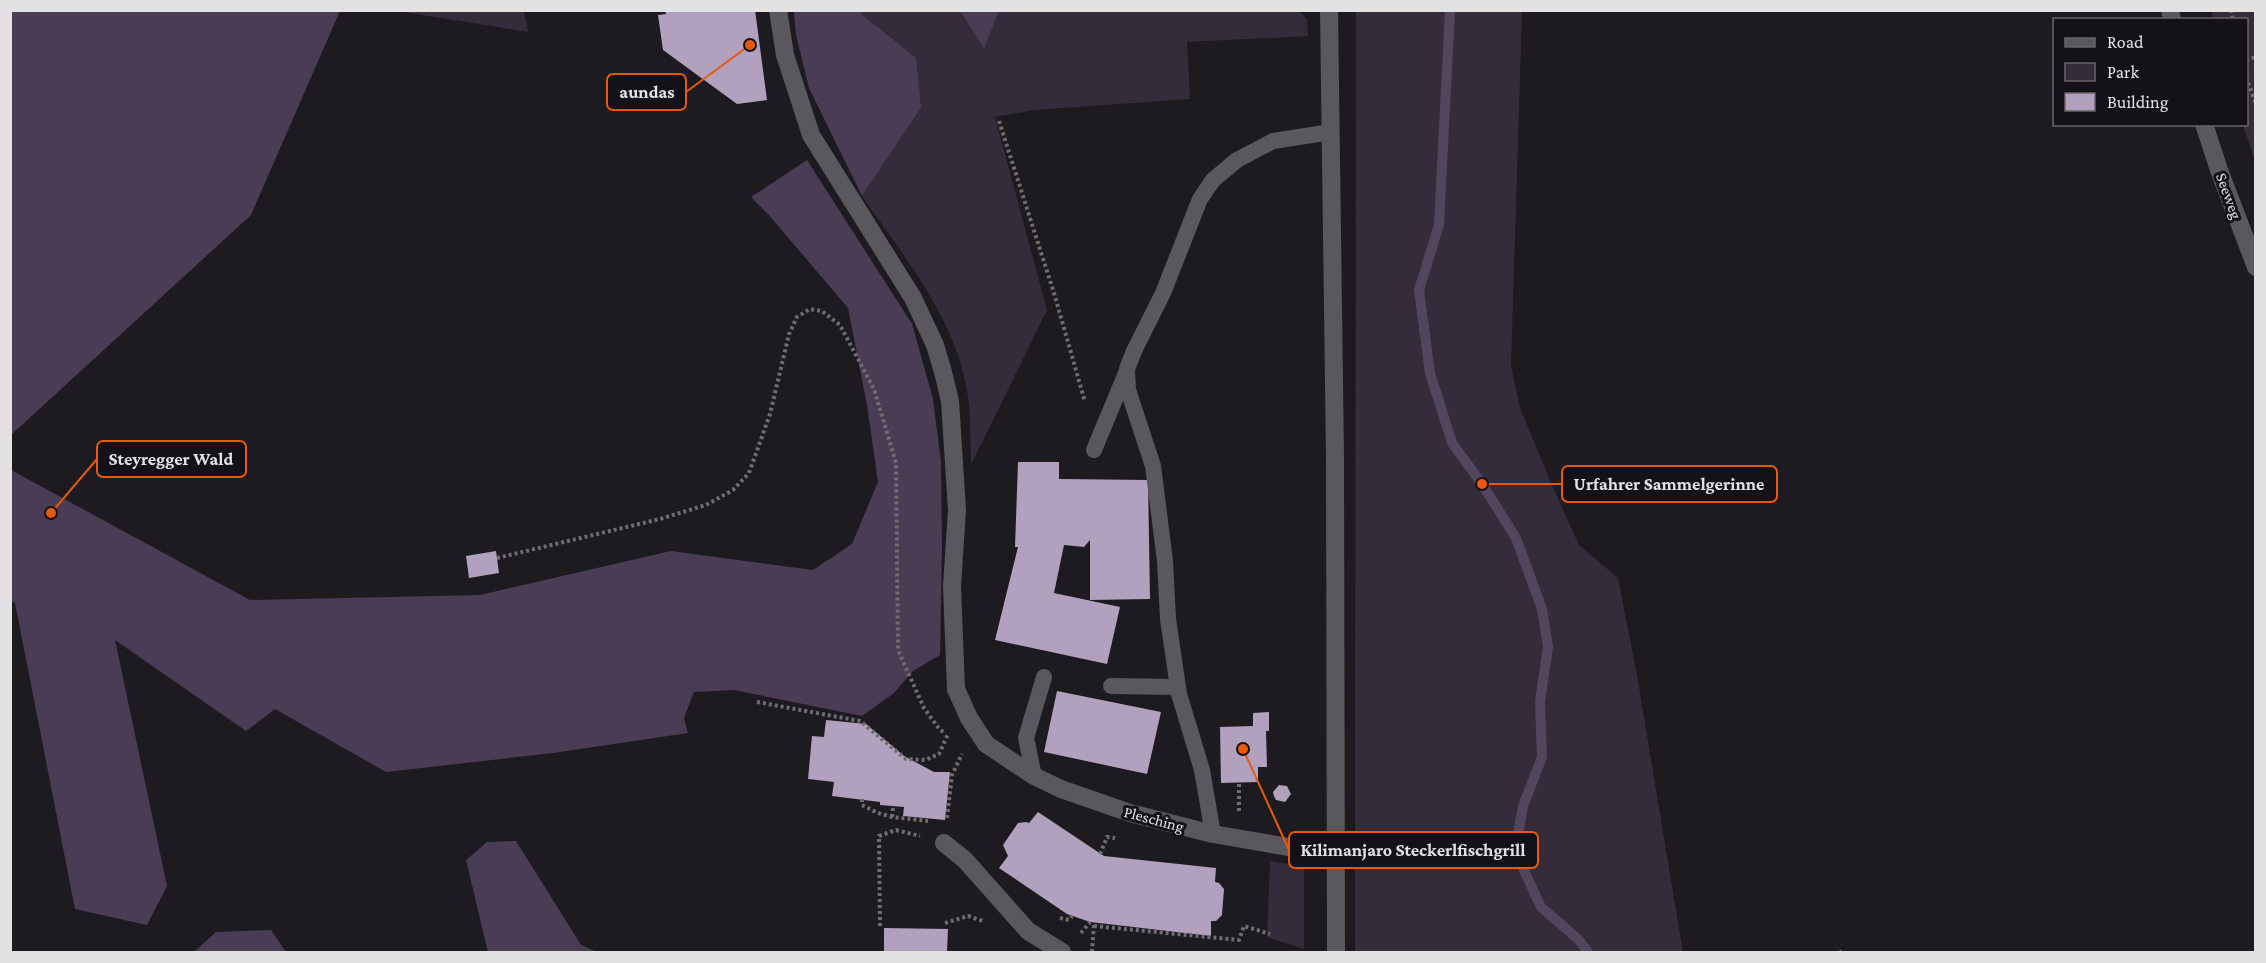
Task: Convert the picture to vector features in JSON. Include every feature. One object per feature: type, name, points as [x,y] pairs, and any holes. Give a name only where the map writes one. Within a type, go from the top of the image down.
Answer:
[{"type":"street","points":[[778,10],[785,55],[811,135],[913,298],[935,345],[943,372],[950,401],[957,510],[952,586],[956,689],[969,718],[986,744]]},
{"type":"street","points":[[1329,10],[1335,457],[1336,952]]},
{"type":"street","name":"Seeweg","points":[[2205,126],[2256,267]]},
{"type":"street","name":"Plesching","points":[[986,744],[1034,776],[1061,789],[1130,813],[1213,834],[1335,855]]},
{"type":"street","points":[[944,843],[965,860],[1028,931],[1062,952]]},
{"type":"lane","points":[[1094,450],[1134,351],[1163,293],[1200,199],[1213,180],[1237,160],[1274,141],[1331,132]]},
{"type":"lane","points":[[1127,369],[1128,390],[1153,466],[1165,561],[1168,620],[1178,687],[1202,770],[1213,834]]},
{"type":"lane","points":[[1034,776],[1026,738],[1044,677]]},
{"type":"lane","points":[[1111,686],[1178,687]]},
{"type":"path","points":[[2248,80],[2256,104]]},
{"type":"path","points":[[999,121],[1054,293],[1084,401],[1104,427]]},
{"type":"path","points":[[497,558],[660,519],[706,505],[733,490],[749,473],[770,414],[789,334],[797,317],[810,309],[822,311],[840,325],[874,389],[896,463],[898,650],[924,708],[940,730],[968,742],[986,744]]},
{"type":"path","points":[[757,702],[860,721],[906,759],[925,760],[939,754],[948,734]]},
{"type":"path","points":[[946,823],[952,775],[968,742]]},
{"type":"path","points":[[862,800],[862,805],[878,813],[935,822]]},
{"type":"path","points":[[892,817],[893,807]]},
{"type":"path","points":[[880,926],[879,836],[896,830],[944,843]]},
{"type":"path","points":[[945,923],[968,916],[984,921]]},
{"type":"path","points":[[1092,952],[1094,925],[1239,940],[1244,926],[1270,934]]},
{"type":"green space","points":[[865,10],[960,11],[984,48],[999,11],[1299,10],[1307,20],[1308,36],[1187,42],[1190,99],[1034,110],[995,117],[1047,310],[971,465],[969,405],[964,375],[955,347],[929,294],[862,196],[921,108],[861,13]]},
{"type":"green space","points":[[397,11],[524,11],[528,32]]},
{"type":"green space","points":[[1356,11],[1522,11],[1511,366],[1520,408],[1579,545],[1618,578],[1637,675],[1683,952],[1355,952]]},
{"type":"green space","points":[[2211,11],[2255,11],[2255,161],[2243,126],[2248,126],[2248,18],[2214,18]]},
{"type":"green space","points":[[1270,861],[1304,867],[1304,949],[1267,937]]},
{"type":"shaded area","points":[[11,10],[340,11],[251,215],[11,435]]},
{"type":"shaded area","points":[[794,11],[865,11],[861,14],[916,58],[921,108],[862,196],[809,88],[796,35]]},
{"type":"shaded area","points":[[960,11],[999,11],[984,49]]},
{"type":"shaded area","points":[[807,160],[912,324],[933,399],[941,462],[940,655],[913,671],[894,693],[862,716],[734,690],[694,692],[684,718],[688,733],[553,753],[386,772],[275,709],[246,731],[115,640],[167,886],[147,925],[75,909],[15,603],[11,601],[11,470],[250,600],[480,595],[671,551],[813,570],[852,544],[878,482],[867,405],[848,308],[751,197]]},
{"type":"shaded area","points":[[516,841],[581,945],[597,952],[488,952],[466,860],[487,842]]},
{"type":"shaded area","points":[[271,930],[286,952],[194,952],[216,932]]},
{"type":"building","points":[[665,10],[755,10],[767,100],[737,104],[663,50],[658,15],[666,14]]},
{"type":"building","points":[[1018,462],[1059,462],[1059,479],[1148,480],[1150,599],[1090,600],[1090,540],[1084,547],[1064,545],[1054,593],[1120,607],[1107,664],[995,640],[1018,547],[1015,547]]},
{"type":"building","points":[[496,551],[499,573],[469,578],[466,556]]},
{"type":"building","points":[[1057,691],[1161,712],[1147,774],[1044,752]]},
{"type":"building","points":[[1269,712],[1269,731],[1266,731],[1267,767],[1258,767],[1258,782],[1221,783],[1220,727],[1253,726],[1253,713]]},
{"type":"building","points":[[826,720],[866,724],[904,756],[934,772],[950,772],[945,820],[903,816],[904,807],[832,796],[834,782],[808,779],[812,736],[824,737]]},
{"type":"building","points":[[1279,785],[1287,786],[1291,794],[1285,802],[1276,800],[1274,796],[1273,792]]},
{"type":"building","points":[[1038,812],[1104,856],[1216,868],[1215,882],[1224,889],[1222,915],[1216,921],[1211,921],[1211,936],[1090,922],[1067,914],[999,868],[1008,856],[1003,845],[1018,823],[1029,823]]},
{"type":"building","points":[[884,928],[948,929],[947,952],[884,952]]},
{"type":"waterway","points":[[1450,10],[1439,225],[1419,290],[1430,373],[1452,443],[1482,484],[1516,538],[1542,609],[1548,647],[1540,701],[1542,757],[1523,806],[1515,851],[1541,907],[1579,940],[1588,952]]},
{"type":"place","name":"aundas","points":[[750,45]]},
{"type":"place","name":"Urfahrer Sammelgerinne","points":[[1482,484]]},
{"type":"place","name":"Steyregger Wald","points":[[51,513]]},
{"type":"place","name":"Kilimanjaro Steckerlfischgrill","points":[[1243,749]]}]
